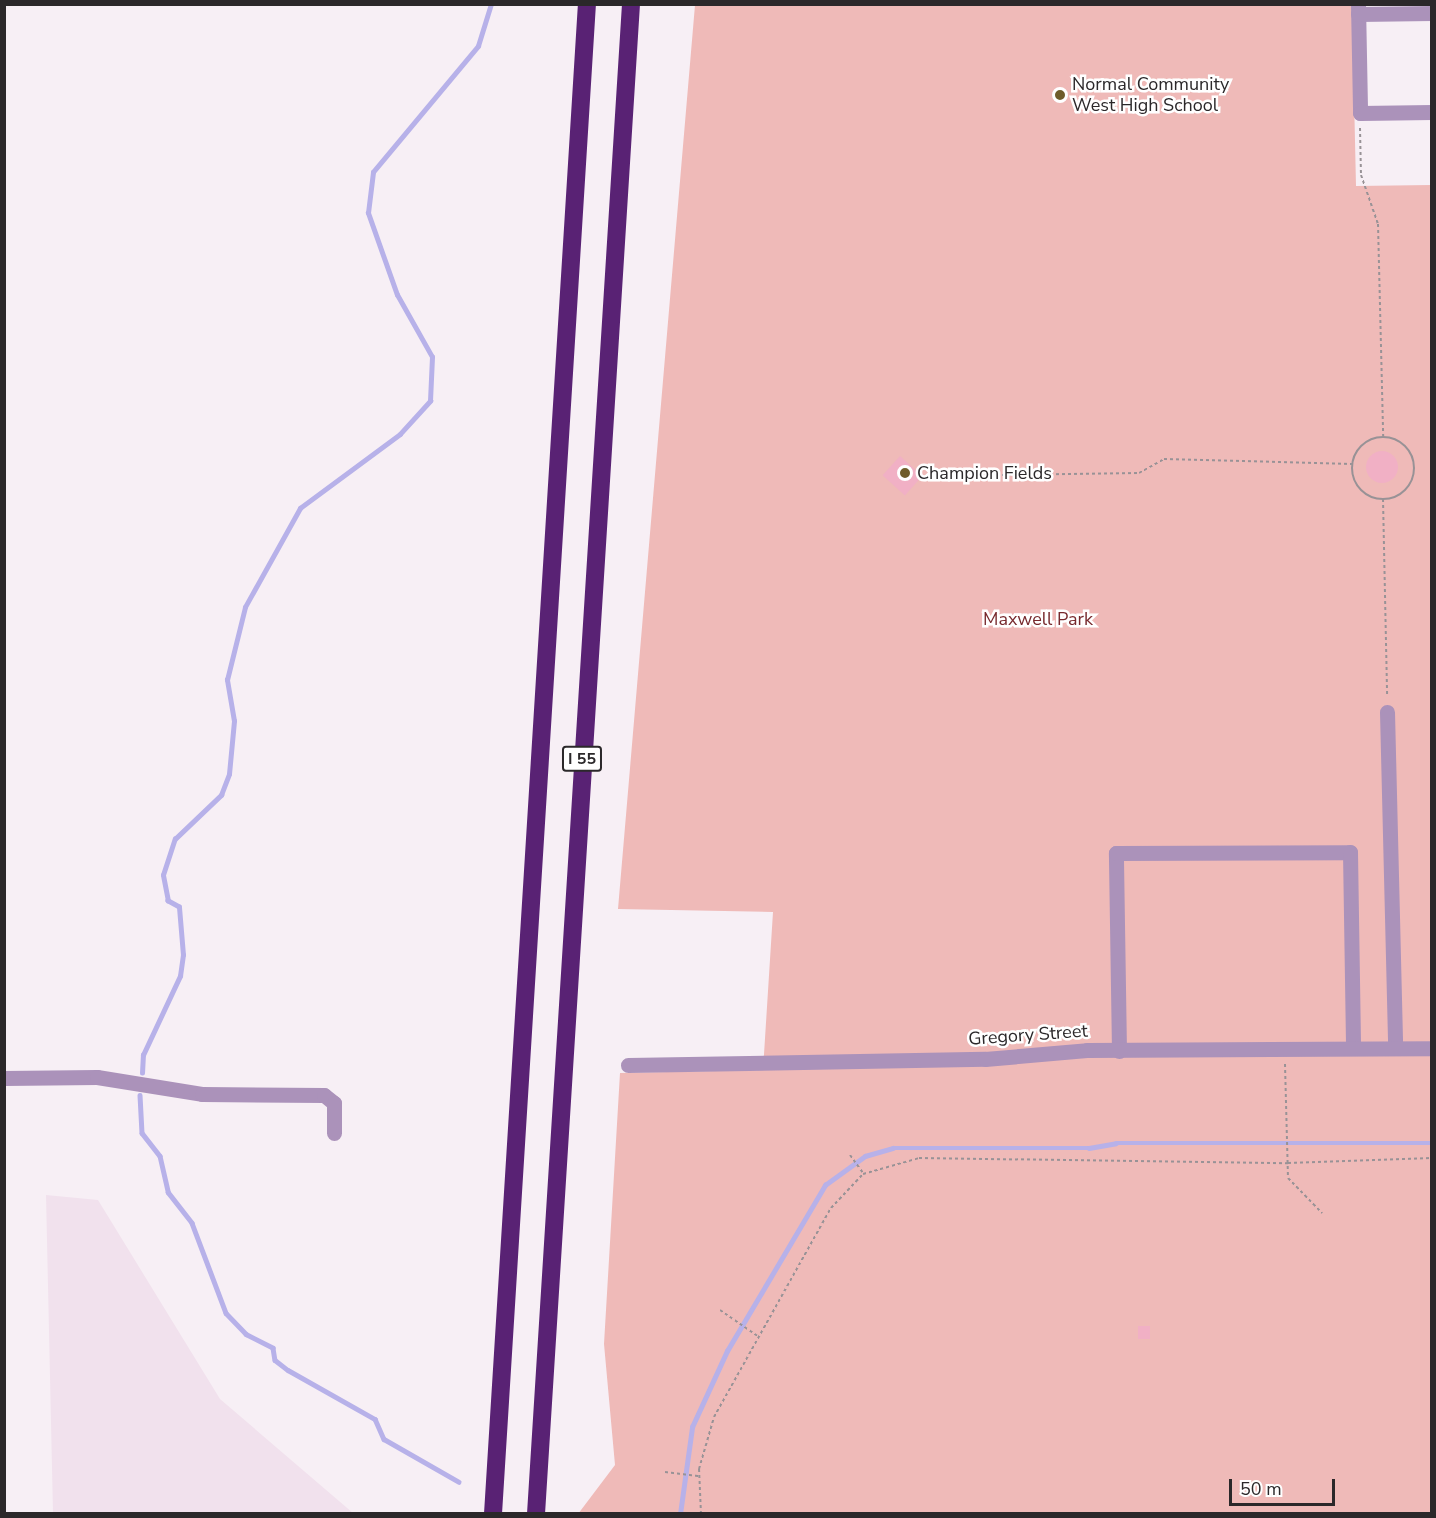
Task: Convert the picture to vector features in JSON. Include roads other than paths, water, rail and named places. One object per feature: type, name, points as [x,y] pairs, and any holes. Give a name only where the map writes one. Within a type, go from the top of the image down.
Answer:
[{"type":"highway","name":"I 55","points":[[493,1514],[587,4]]},
{"type":"highway","name":"I 55","points":[[536,1514],[631,4]]},
{"type":"street","points":[[1431,13],[1358,10],[1360,113],[1431,112]]},
{"type":"street","points":[[1388,712],[1395,1048]]},
{"type":"street","points":[[1119,1051],[1116,853],[1350,852],[1353,1048]]},
{"type":"street","name":"Gregory Street","points":[[628,1065],[984,1059],[1087,1050],[1431,1048]]},
{"type":"street","points":[[4,1078],[97,1077],[202,1094],[324,1095],[334,1103],[334,1133]]},
{"type":"waterway","points":[[142,1073],[143,1055],[180,976],[183,955],[179,907],[168,901],[163,875],[175,839],[221,795],[229,774],[234,721],[227,680],[245,607],[300,508],[400,434],[430,401],[432,357],[397,295],[368,213],[373,172],[478,46],[491,4]]},
{"type":"waterway","points":[[140,1095],[142,1133],[160,1156],[168,1192],[192,1223],[226,1313],[246,1334],[273,1348],[275,1360],[288,1370],[375,1419],[384,1439],[459,1482]]},
{"type":"waterway","points":[[680,1514],[692,1427],[727,1351],[825,1185],[865,1156],[893,1148],[1089,1148],[1116,1143],[1432,1143]]},
{"type":"place","name":"Normal Community West High School","points":[[1060,95]]},
{"type":"place","name":"Champion Fields","points":[[905,473]]},
{"type":"park label","name":"Maxwell Park","points":[[1038,619]]}]
